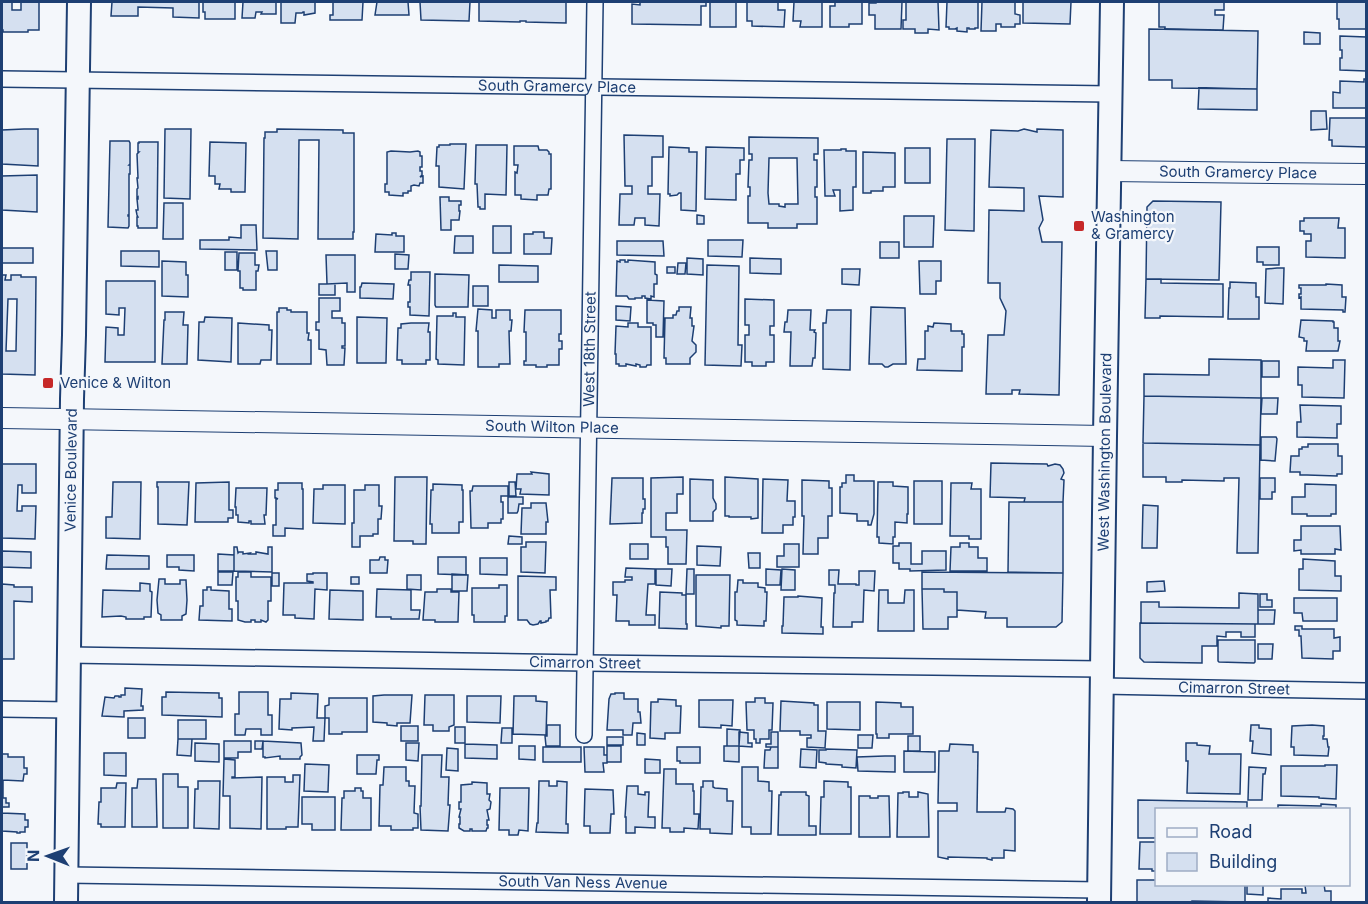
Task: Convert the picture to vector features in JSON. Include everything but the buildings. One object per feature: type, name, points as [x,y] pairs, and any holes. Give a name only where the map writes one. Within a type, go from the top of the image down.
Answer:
[{"type":"main road","name":"Venice Boulevard","points":[[66,903],[79,2]]},
{"type":"main road","name":"West Washington Boulevard","points":[[1099,896],[1112,2]]},
{"type":"street","name":"West 18th Street","points":[[584,735],[595,2]]},
{"type":"street","name":"South Gramercy Place","points":[[2,79],[1111,94]]},
{"type":"street","name":"South Gramercy Place","points":[[1109,171],[1366,174]]},
{"type":"street","name":"South Wilton Place","points":[[2,418],[1104,436]]},
{"type":"street","name":"Cimarron Street","points":[[69,655],[585,663],[1102,677],[1366,691]]},
{"type":"street","points":[[2,709],[69,710]]},
{"type":"street","name":"South Van Ness Avenue","points":[[67,875],[1099,896]]},
{"type":"place","name":"Washington & Gramercy","points":[[1079,226]]},
{"type":"place","name":"Venice & Wilton","points":[[48,383]]}]
